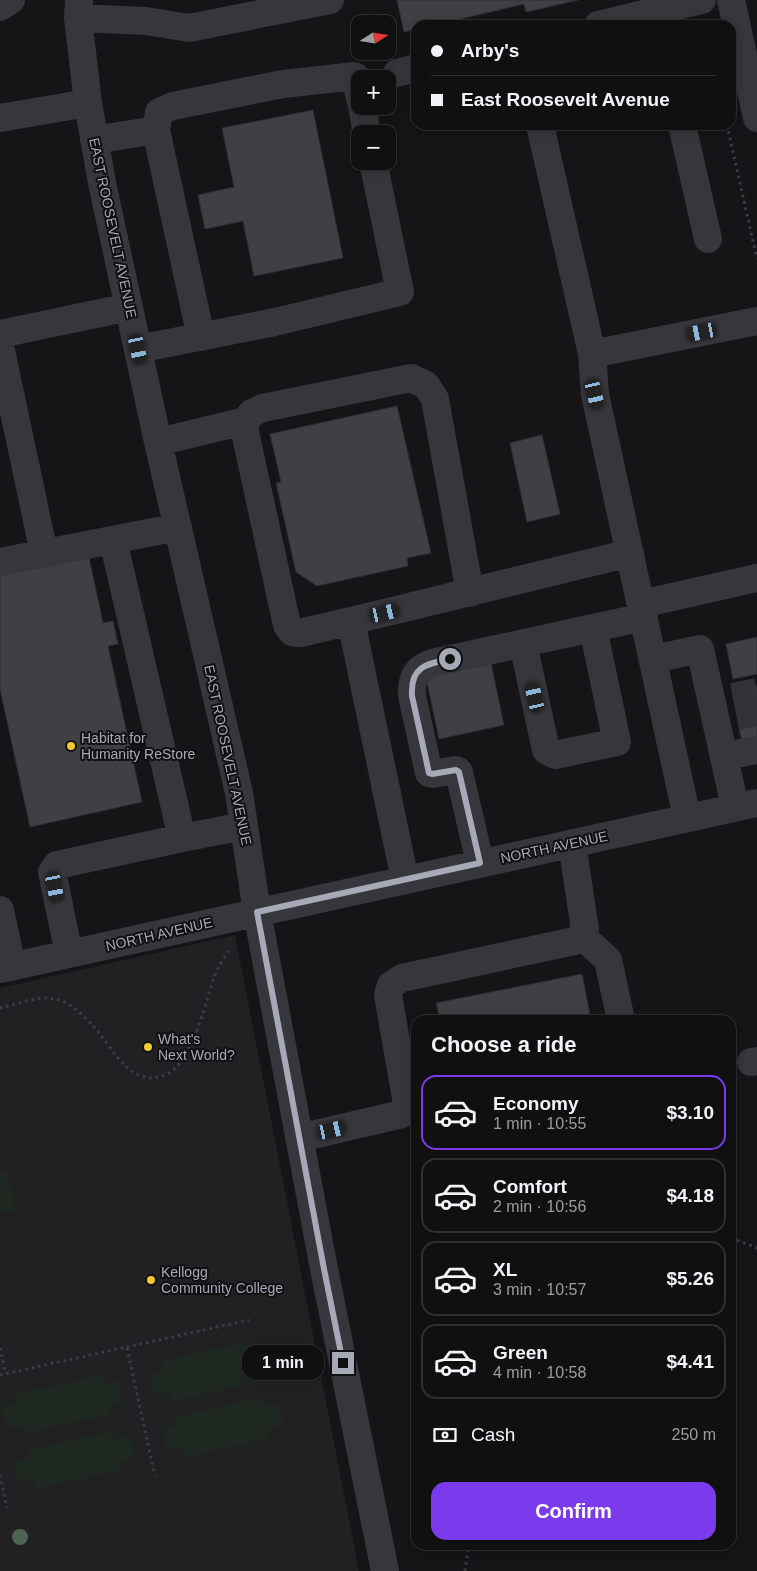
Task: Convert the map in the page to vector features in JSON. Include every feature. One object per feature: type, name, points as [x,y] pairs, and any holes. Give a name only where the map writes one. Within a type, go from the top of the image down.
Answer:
[{"type":"street","points":[[0,7],[11,0]]},
{"type":"street","points":[[78,9],[146,11],[189,28],[330,0]]},
{"type":"street","points":[[731,0],[735,20]]},
{"type":"street","points":[[621,20],[676,8]]},
{"type":"street","name":"EAST ROOSEVELT AVENUE","points":[[78,9],[94,140],[158,442],[238,793],[257,912],[299,1138],[385,1571]]},
{"type":"street","points":[[736,23],[757,118]]},
{"type":"street","points":[[201,337],[156,130],[159,112],[173,106],[283,84],[351,76]]},
{"type":"street","points":[[0,118],[88,103]]},
{"type":"street","points":[[94,140],[156,130]]},
{"type":"street","points":[[541,130],[592,354],[595,394],[687,818]]},
{"type":"street","points":[[683,130],[708,239]]},
{"type":"street","points":[[138,349],[275,322],[400,292],[375,170]]},
{"type":"street","points":[[0,334],[129,307]]},
{"type":"street","points":[[592,354],[757,322]]},
{"type":"street","points":[[0,346],[44,553]]},
{"type":"street","points":[[158,442],[245,421],[252,413],[263,408],[411,378],[426,385],[435,399],[470,593]]},
{"type":"street","points":[[245,421],[245,432],[287,625],[292,632],[300,633],[630,553]]},
{"type":"street","points":[[0,562],[178,527]]},
{"type":"street","points":[[112,540],[182,838]]},
{"type":"street","points":[[480,863],[459,772],[456,770],[429,773],[412,696],[411,686],[418,670],[432,663],[593,628],[643,610],[757,578]]},
{"type":"street","points":[[351,621],[404,880]]},
{"type":"street","points":[[523,643],[546,750],[555,755],[617,742],[593,628]]},
{"type":"street","points":[[654,659],[700,649],[724,709],[724,756],[746,805]]},
{"type":"street","points":[[724,756],[757,750]]},
{"type":"street","name":"NORTH AVENUE","points":[[6,968],[746,805]]},
{"type":"street","points":[[69,954],[52,872],[57,865],[244,826]]},
{"type":"street","points":[[572,843],[585,930],[584,937]]},
{"type":"street","points":[[0,910],[6,968]]},
{"type":"street","points":[[584,937],[608,960],[620,1015]]},
{"type":"street","points":[[299,1138],[409,1117],[388,994],[391,985],[402,978],[579,940],[584,937]]},
{"type":"path","points":[[728,130],[757,259]]},
{"type":"path","points":[[0,1008],[46,998],[56,999],[69,1004],[95,1028],[124,1065],[148,1078],[159,1077],[178,1066],[186,1054],[213,979],[231,947]]},
{"type":"path","points":[[736,1240],[757,1248]]},
{"type":"path","points":[[0,1375],[249,1320]]},
{"type":"path","points":[[0,1348],[6,1374]]},
{"type":"path","points":[[127,1348],[155,1476]]},
{"type":"path","points":[[0,1475],[7,1508]]},
{"type":"path","points":[[465,1571],[468,1550]]},
{"type":"shaded area","name":"Kellogg Community College","points":[[235,935],[359,1571],[0,1571],[0,988]]},
{"type":"shaded area","points":[[7,1170],[16,1210],[0,1213],[0,1172]]},
{"type":"shaded area","points":[[249,1341],[251,1350],[265,1347],[271,1370],[256,1373],[258,1382],[172,1401],[169,1393],[155,1396],[149,1373],[164,1370],[162,1361]]},
{"type":"shaded area","points":[[102,1375],[104,1383],[118,1380],[123,1403],[109,1406],[111,1414],[24,1434],[21,1426],[7,1429],[1,1406],[16,1403],[14,1394]]},
{"type":"shaded area","points":[[261,1398],[263,1406],[278,1403],[283,1425],[268,1429],[270,1438],[184,1457],[182,1448],[167,1451],[162,1429],[177,1425],[175,1417]]},
{"type":"shaded area","points":[[113,1431],[115,1439],[130,1435],[135,1458],[121,1461],[122,1470],[36,1489],[34,1481],[19,1484],[14,1462],[29,1458],[27,1450]]},
{"type":"building","points":[[397,0],[578,0],[526,12],[524,4],[456,20],[411,20],[411,30],[404,32]]},
{"type":"building","points":[[313,110],[343,258],[254,276],[243,221],[205,229],[198,195],[234,187],[222,128]]},
{"type":"building","points":[[397,406],[431,553],[407,558],[408,566],[317,586],[296,572],[276,483],[281,482],[270,434]]},
{"type":"building","points":[[542,435],[560,514],[527,522],[510,443]]},
{"type":"building","name":"Habitat for Humanity ReStore","points":[[88,553],[103,623],[113,621],[118,644],[108,646],[142,802],[30,827],[0,689],[0,572]]},
{"type":"building","points":[[757,637],[757,674],[733,679],[726,644]]},
{"type":"building","points":[[489,654],[504,725],[439,739],[424,668]]},
{"type":"building","points":[[757,686],[757,745],[743,748],[732,691]]},
{"type":"building","points":[[582,974],[590,1015],[439,1015],[436,1003]]},
{"type":"tunnel","points":[[733,697],[757,692]]},
{"type":"tunnel","points":[[737,716],[757,712]]},
{"type":"place","name":"Habitat for Humanity ReStore","points":[[71,746]]},
{"type":"place","name":"What's Next World?","points":[[148,1047]]},
{"type":"place","name":"Kellogg Community College","points":[[151,1280]]},
{"type":"route","points":[[343,1363],[257,912],[480,863],[459,772],[456,770],[429,773],[412,696],[411,686],[418,670],[432,663],[450,659]]}]
